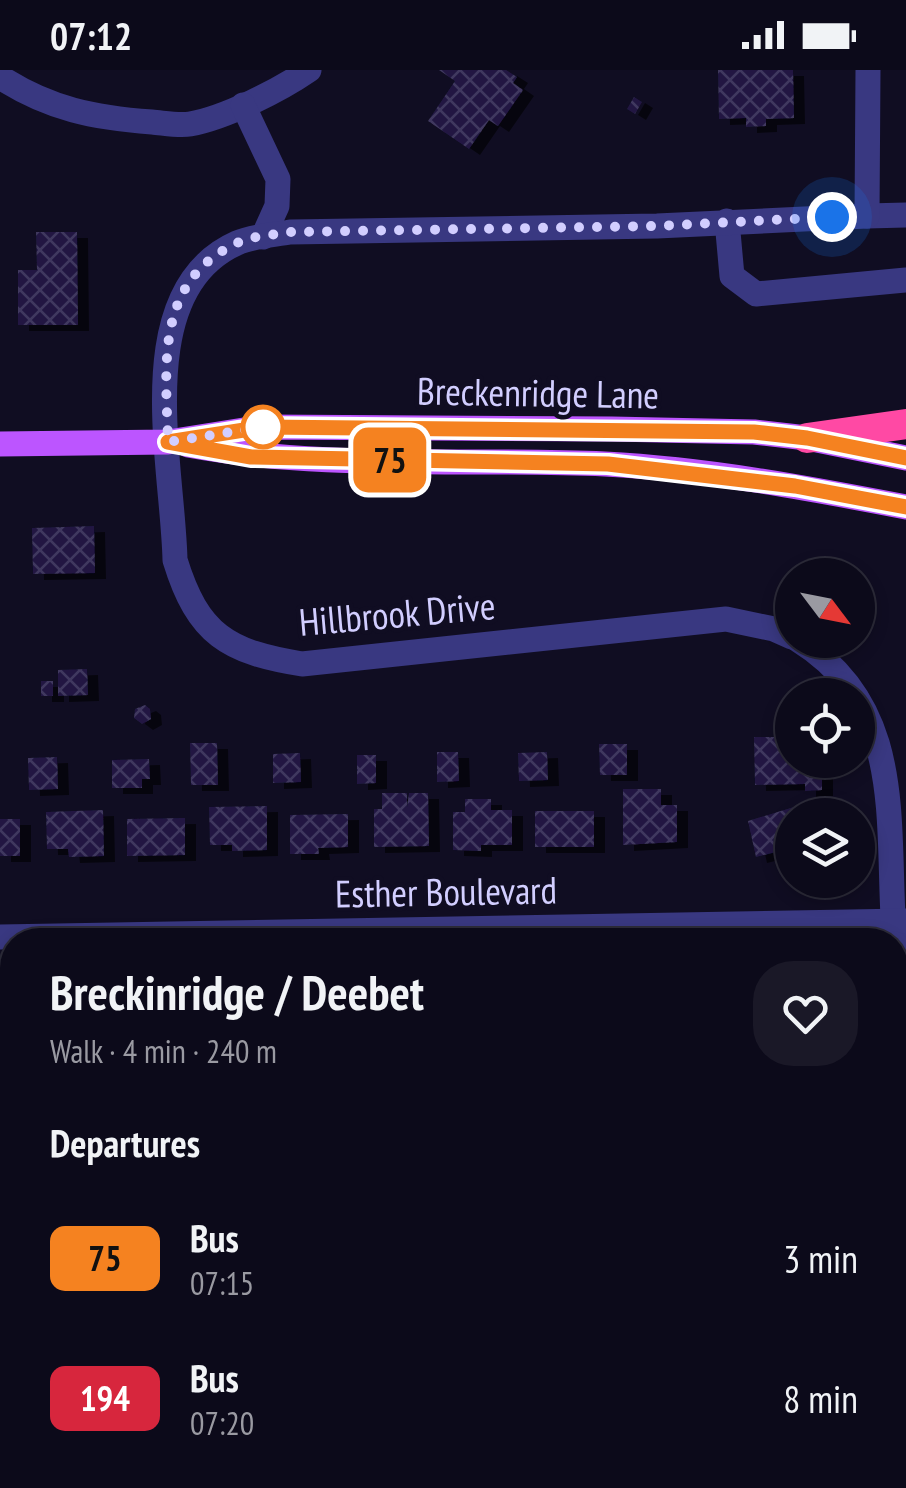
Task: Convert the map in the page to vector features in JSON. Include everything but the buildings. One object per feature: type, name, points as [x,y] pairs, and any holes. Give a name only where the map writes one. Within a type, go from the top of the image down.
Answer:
[{"type":"highway","points":[[807,438],[906,424]]},
{"type":"main road","name":"Breckenridge Lane","points":[[0,444],[168,442],[263,427],[754,432],[807,438],[906,458]]},
{"type":"main road","name":"Breckenridge Lane","points":[[168,442],[251,457],[608,464],[795,486],[906,507]]},
{"type":"street","points":[[0,77],[36,98],[101,119],[190,124],[243,105],[309,70]]},
{"type":"street","points":[[867,216],[868,70]]},
{"type":"street","points":[[243,105],[278,179],[277,206],[263,238]]},
{"type":"street","name":"Hillbrook Drive","points":[[775,629],[726,619],[302,664],[257,656],[212,630],[195,612],[184,591],[176,560],[165,349],[174,312],[190,280],[212,258],[240,242],[290,232],[657,226],[727,220],[906,216]]},
{"type":"street","points":[[727,220],[732,276],[756,294],[906,280]]},
{"type":"street","name":"Hillbrook Drive","points":[[825,658],[848,678],[873,713],[888,757],[897,928]]},
{"type":"bus line","name":"75","points":[[906,458],[807,438],[754,432],[263,427],[168,442],[251,457],[608,464],[795,486],[906,507]]},
{"type":"route","points":[[263,427],[168,442],[165,349],[174,312],[190,280],[212,258],[240,242],[290,232],[657,226],[832,217]]}]
